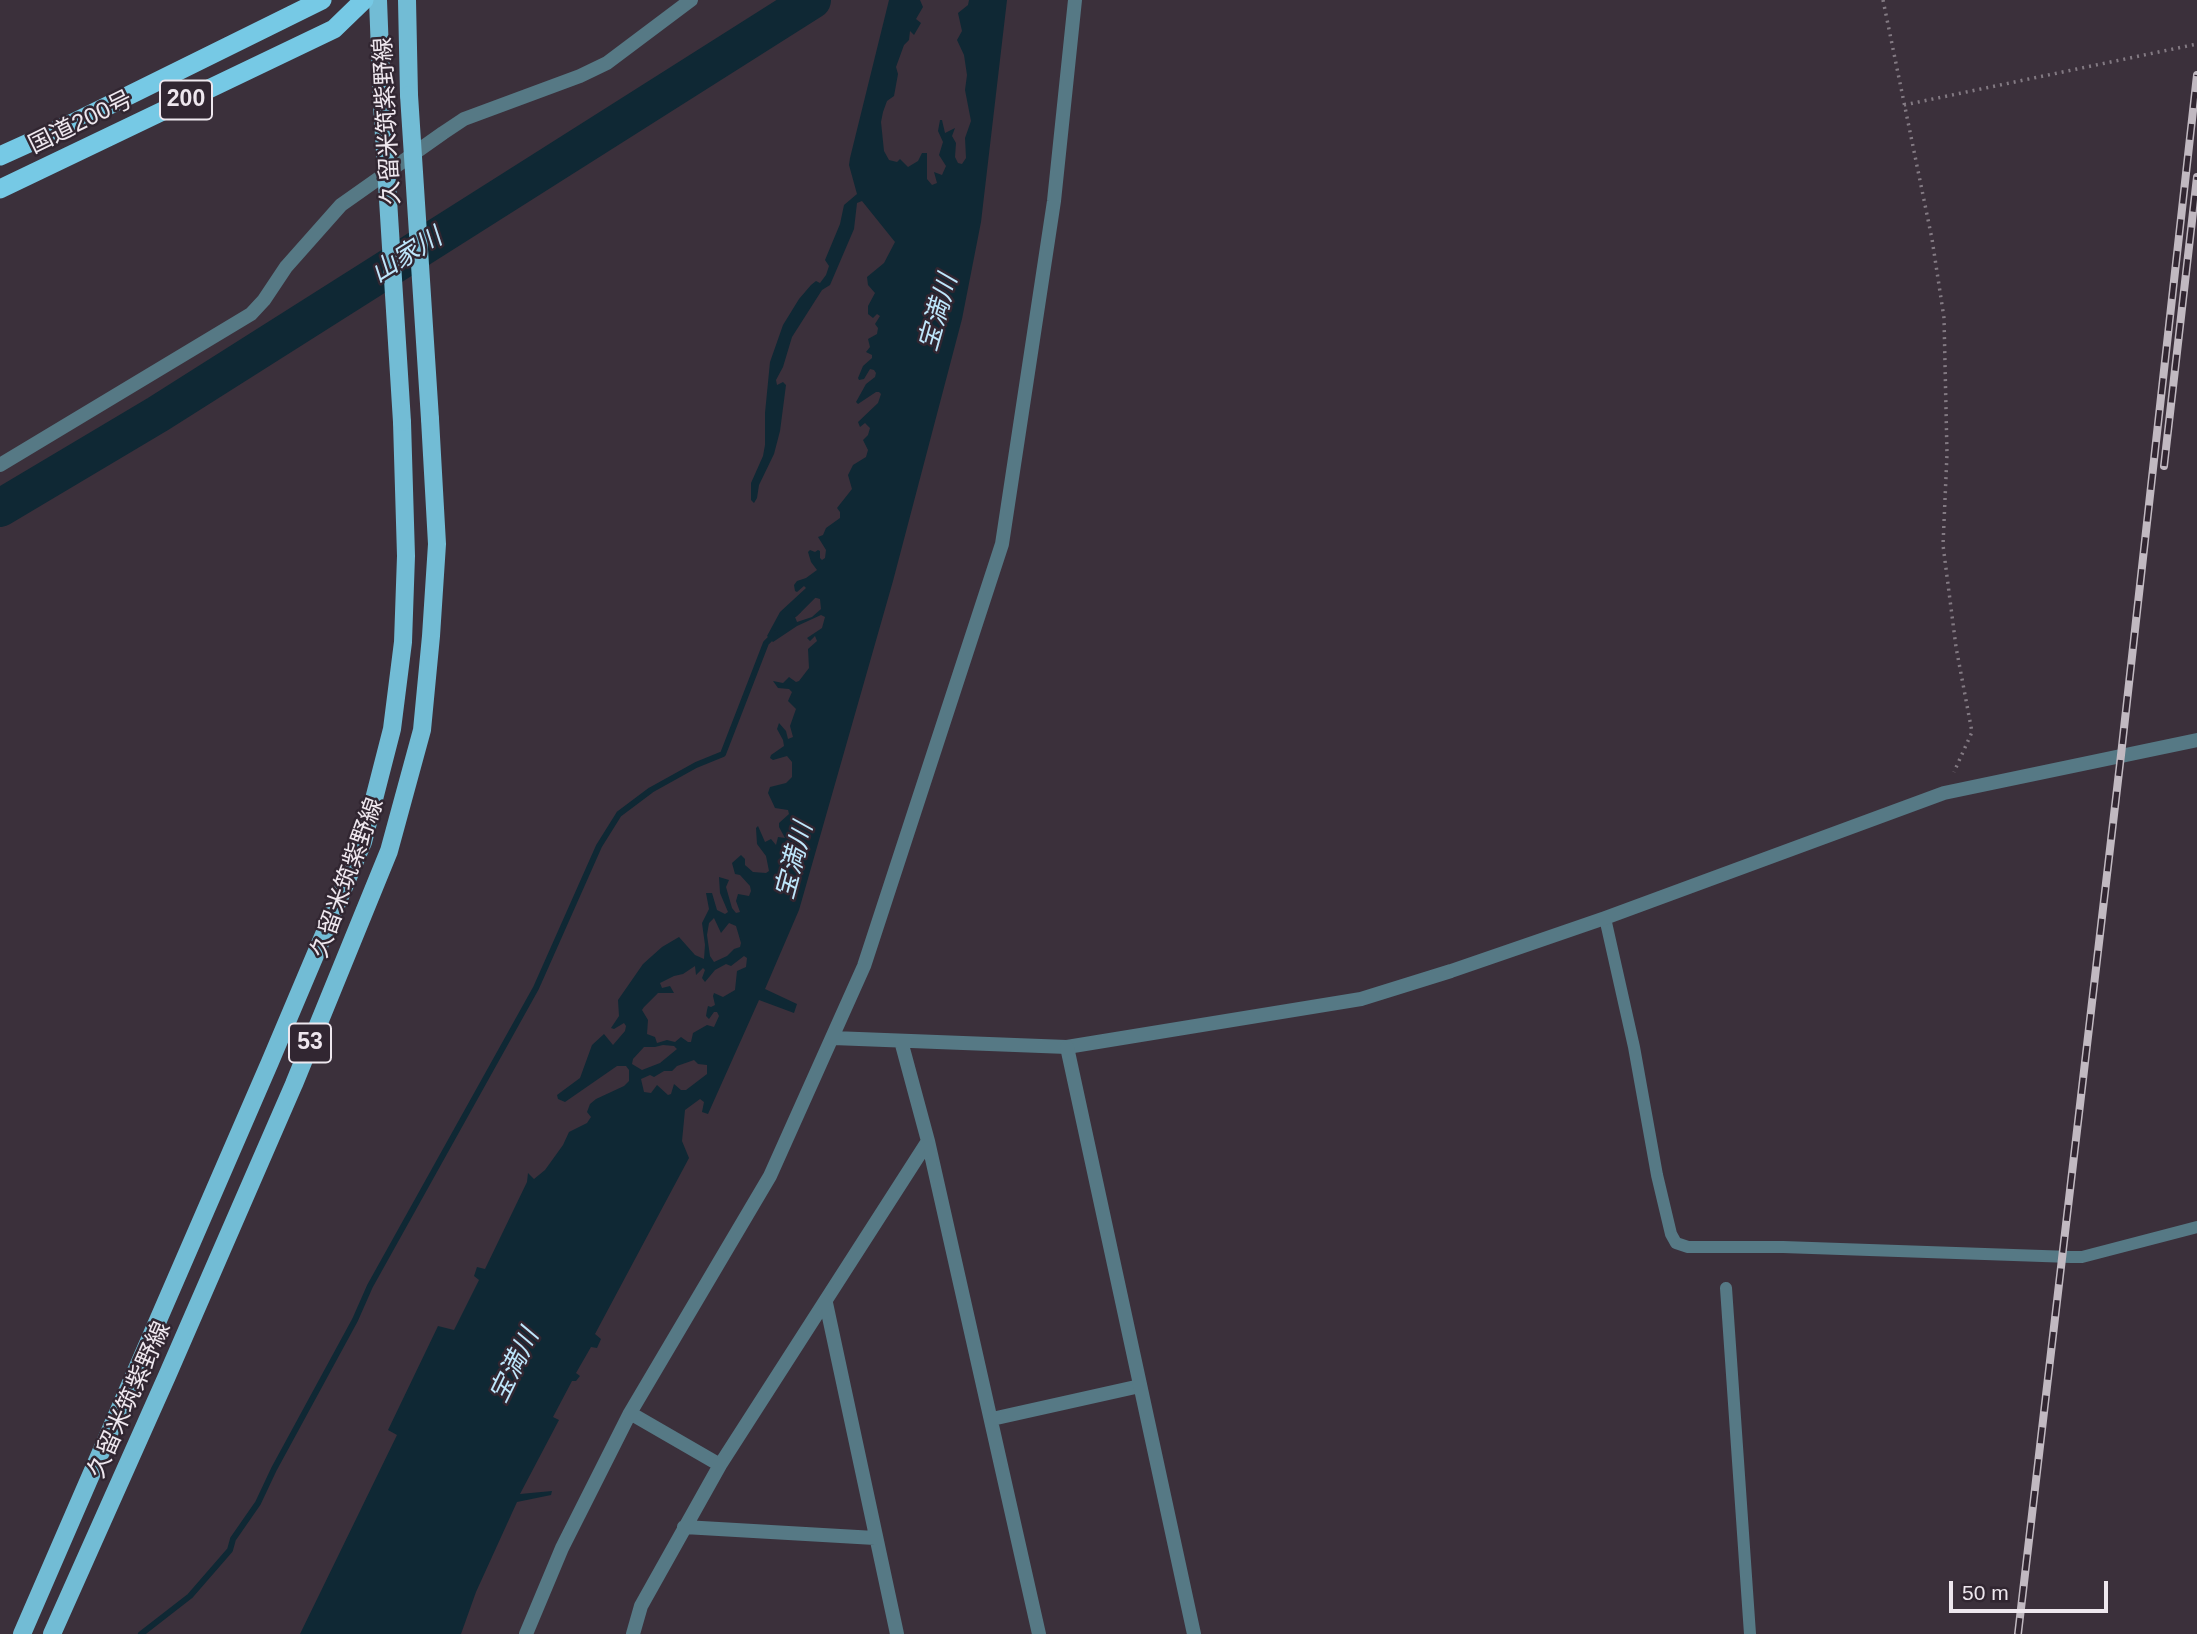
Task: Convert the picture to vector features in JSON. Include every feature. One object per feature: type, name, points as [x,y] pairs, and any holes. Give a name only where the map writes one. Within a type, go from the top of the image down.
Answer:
[{"type":"highway","name":"国道200号","points":[[0,156],[74,123],[322,0]]},
{"type":"highway","name":"国道200号","points":[[0,189],[334,29],[364,0]]},
{"type":"main road","name":"久留米筑紫野線","points":[[22,1634],[260,1087],[363,842],[392,729],[403,642],[406,556],[402,422],[378,0]]},
{"type":"main road","name":"久留米筑紫野線","points":[[52,1634],[294,1084],[389,851],[422,730],[437,544],[409,95],[407,0]]},
{"type":"street","points":[[0,465],[251,314],[286,267],[341,205],[443,133],[464,119],[580,76],[607,63],[691,0]]},
{"type":"street","points":[[526,1634],[562,1548],[630,1413],[770,1176],[864,966],[1002,544],[1054,201],[1075,0]]},
{"type":"street","points":[[833,1038],[1067,1047],[1361,999],[1605,918],[1944,793],[2197,740]]},
{"type":"street","points":[[901,1041],[928,1141],[1039,1634]]},
{"type":"street","points":[[1067,1047],[1194,1634]]},
{"type":"street","points":[[633,1634],[641,1606],[720,1465],[928,1141]]},
{"type":"street","points":[[826,1303],[897,1634]]},
{"type":"street","points":[[992,1419],[1140,1386]]},
{"type":"street","points":[[630,1413],[720,1465]]},
{"type":"street","points":[[684,1527],[875,1538]]},
{"type":"lane","points":[[1605,918],[1634,1047],[1657,1175],[1671,1234],[1676,1243],[1688,1247],[1783,1247],[2082,1257],[2197,1227]]},
{"type":"lane","points":[[1726,1288],[1750,1634]]},
{"type":"path","points":[[1883,0],[1932,239],[1944,318],[1947,454],[1943,545],[1956,647],[1972,732],[1944,793]]},
{"type":"path","points":[[1904,106],[2197,44]]},
{"type":"water","name":"宝満川","points":[[889,0],[920,0],[923,7],[916,19],[921,23],[914,35],[910,31],[909,40],[904,45],[896,67],[898,74],[894,96],[887,101],[883,112],[881,122],[884,151],[889,160],[897,162],[900,159],[908,167],[918,161],[922,153],[927,153],[927,179],[932,185],[937,183],[934,172],[942,175],[946,166],[939,155],[943,142],[938,131],[940,120],[945,133],[955,128],[952,136],[956,143],[955,157],[958,163],[962,164],[966,158],[965,138],[971,121],[965,90],[967,75],[964,55],[957,40],[962,31],[958,13],[968,5],[969,0],[1007,0],[981,222],[962,319],[893,581],[799,910],[765,989],[797,1004],[794,1013],[759,1000],[708,1114],[702,1112],[704,1102],[700,1099],[685,1110],[682,1141],[689,1158],[595,1334],[601,1339],[597,1348],[591,1347],[576,1373],[580,1376],[576,1381],[572,1381],[553,1417],[559,1420],[520,1494],[552,1491],[551,1495],[517,1502],[476,1592],[461,1634],[300,1634],[397,1435],[388,1430],[438,1326],[454,1330],[479,1280],[474,1276],[477,1267],[485,1269],[527,1182],[528,1173],[534,1179],[545,1170],[569,1132],[587,1123],[591,1117],[587,1112],[590,1104],[624,1086],[629,1081],[629,1070],[626,1066],[617,1066],[565,1102],[558,1099],[557,1095],[580,1078],[592,1045],[604,1034],[613,1045],[625,1031],[624,1023],[611,1028],[619,1016],[618,1000],[643,964],[662,947],[679,937],[695,955],[704,959],[702,923],[709,909],[706,893],[712,893],[717,910],[725,914],[728,912],[720,893],[719,877],[729,880],[726,887],[732,908],[736,913],[740,912],[736,901],[738,894],[749,896],[751,891],[740,875],[735,874],[732,863],[741,855],[745,859],[745,865],[753,872],[769,871],[766,856],[757,844],[756,828],[758,826],[765,842],[771,839],[776,845],[778,837],[785,838],[779,823],[789,814],[788,810],[775,808],[768,793],[770,787],[786,783],[792,777],[792,762],[787,756],[773,760],[770,758],[784,746],[777,729],[779,723],[786,731],[788,739],[793,737],[790,726],[796,709],[788,701],[792,692],[778,688],[773,681],[783,683],[789,677],[799,681],[809,668],[808,649],[817,641],[815,636],[810,641],[807,638],[822,628],[825,617],[821,615],[797,626],[773,642],[767,636],[780,612],[806,588],[804,586],[795,591],[794,585],[797,581],[817,570],[808,552],[818,550],[820,558],[825,558],[826,550],[818,537],[840,518],[837,508],[852,489],[848,475],[853,465],[866,457],[868,450],[863,440],[870,428],[865,423],[860,427],[858,422],[878,403],[881,394],[876,392],[858,404],[856,402],[876,373],[870,369],[864,379],[858,378],[863,366],[872,358],[872,355],[866,352],[870,347],[868,339],[877,334],[878,328],[875,324],[880,316],[877,314],[873,318],[868,314],[868,306],[875,293],[868,285],[867,277],[884,263],[895,242],[862,201],[857,203],[854,229],[830,285],[822,290],[792,337],[776,380],[777,385],[783,382],[786,385],[780,431],[774,454],[759,485],[754,503],[751,500],[751,483],[763,456],[770,362],[783,325],[811,285],[816,281],[820,283],[826,275],[829,266],[825,260],[840,224],[844,205],[857,194],[849,165]],"holes":[[[813,597],[820,599],[821,609],[812,617],[797,622],[795,617],[801,612],[801,605]],[[714,918],[721,933],[729,923],[736,926],[741,943],[740,947],[714,962],[710,956],[707,935],[709,923]],[[744,956],[747,958],[746,967],[737,971],[735,990],[723,997],[714,993],[715,1005],[708,1006],[706,1016],[709,1019],[717,1012],[719,1016],[714,1027],[707,1025],[693,1033],[691,1042],[681,1037],[675,1042],[667,1040],[657,1043],[655,1037],[647,1034],[648,1020],[642,1010],[658,993],[674,993],[670,986],[662,988],[660,983],[695,966],[696,975],[703,968],[705,970],[702,978],[705,982],[715,970],[726,964],[731,966]],[[663,1045],[677,1049],[660,1063],[642,1070],[632,1064],[644,1047]],[[694,1060],[698,1064],[707,1065],[707,1074],[686,1090],[681,1090],[674,1084],[671,1094],[668,1095],[657,1085],[651,1093],[644,1092],[641,1079],[672,1071],[677,1066]]]},
{"type":"waterway","name":"山家川","points":[[0,508],[158,414],[812,0]]},
{"type":"waterway","points":[[795,614],[815,594]]},
{"type":"waterway","points":[[141,1634],[190,1596],[230,1550],[233,1539],[258,1503],[355,1320],[370,1286],[536,988],[599,846],[619,814],[651,790],[696,765],[723,754],[766,643],[775,634]]},
{"type":"railway","points":[[2018,1634],[2197,75]]},
{"type":"railway","points":[[2164,466],[2197,177]]}]
